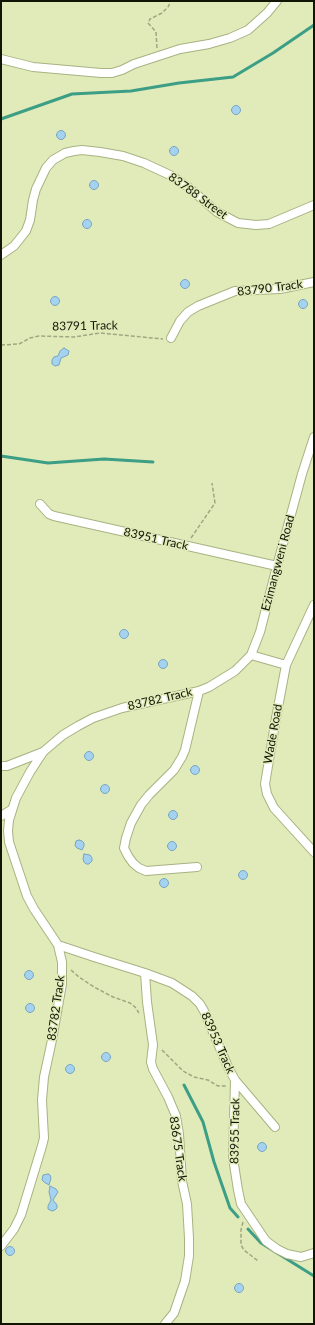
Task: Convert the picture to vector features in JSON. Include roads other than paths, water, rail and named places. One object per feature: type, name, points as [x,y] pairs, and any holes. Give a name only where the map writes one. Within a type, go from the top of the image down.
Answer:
[{"type":"street","points":[[1,59],[33,67],[101,73],[122,70],[134,64],[180,49],[209,44],[230,38],[248,30],[267,13],[277,1]]},
{"type":"street","name":"83788 Street","points":[[1,255],[14,246],[26,231],[30,220],[36,189],[46,168],[53,160],[65,153],[74,151],[82,150],[100,152],[123,156],[144,163],[172,176],[188,187],[217,212],[238,223],[256,225],[269,224],[314,205]]},
{"type":"street","name":"83790 Track","points":[[170,338],[180,321],[188,312],[198,306],[235,291],[280,289],[314,282]]},
{"type":"street","name":"Ezimangweni Road","points":[[251,654],[260,632],[302,474],[314,437]]},
{"type":"street","name":"83951 Track","points":[[40,504],[49,514],[54,516],[277,566]]},
{"type":"street","name":"Wade Road","points":[[314,605],[286,665],[265,784],[267,794],[274,808],[314,852]]},
{"type":"street","points":[[251,654],[286,665]]},
{"type":"street","name":"83782 Track","points":[[1,1246],[14,1229],[21,1215],[44,1138],[42,1100],[44,1077],[62,984],[62,962],[58,945],[27,896],[9,842],[8,831],[11,810],[20,790],[43,752],[63,735],[103,714],[122,708],[199,691],[209,687],[235,671],[251,654]]},
{"type":"street","points":[[197,867],[146,870],[139,868],[133,863],[124,848],[131,823],[141,805],[148,795],[174,770],[182,757],[199,691]]},
{"type":"street","points":[[1,766],[6,766],[43,752]]},
{"type":"street","points":[[1,816],[11,810]]},
{"type":"street","name":"83953 Track","points":[[58,945],[146,973],[172,983],[192,996],[200,1004],[214,1031],[228,1068],[235,1080],[275,1127]]},
{"type":"street","name":"83675 Track","points":[[146,973],[147,1002],[153,1045],[151,1062],[176,1116],[179,1134],[182,1181],[187,1204],[189,1238],[189,1256],[185,1281],[174,1313],[165,1324]]},
{"type":"street","name":"83955 Track","points":[[235,1080],[233,1158],[241,1204],[266,1241],[277,1249],[287,1254],[301,1256],[314,1253]]},
{"type":"waterway","points":[[1,119],[72,94],[131,91],[179,83],[233,77],[273,53],[314,25]]},
{"type":"waterway","points":[[1,456],[48,463],[104,459],[153,462]]},
{"type":"waterway","points":[[184,1085],[203,1122],[214,1162],[230,1208],[238,1217]]},
{"type":"waterway","points":[[248,1229],[261,1243],[314,1276]]}]
